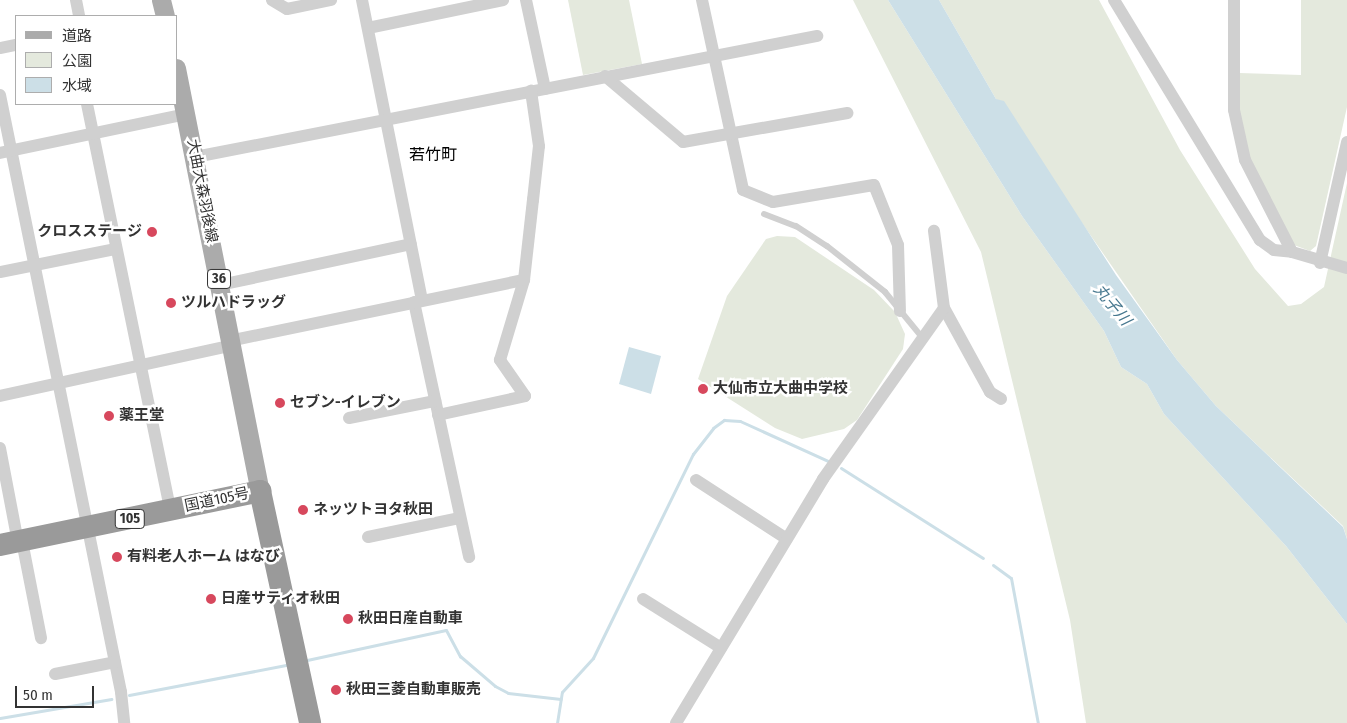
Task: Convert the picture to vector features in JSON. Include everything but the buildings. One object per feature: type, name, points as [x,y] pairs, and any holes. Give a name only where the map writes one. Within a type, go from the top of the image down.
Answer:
[{"type":"highway","name":"国道105号","points":[[13,543],[260,491],[310,723]]},
{"type":"main road","points":[[161,0],[165,15]]},
{"type":"main road","name":"大曲大森羽後線","points":[[178,76],[187,114],[260,491]]},
{"type":"street","points":[[76,0],[79,15]]},
{"type":"street","points":[[272,0],[287,9],[331,0]]},
{"type":"street","points":[[362,0],[411,244],[418,301],[435,400],[469,557]]},
{"type":"street","points":[[368,28],[447,6],[504,0]]},
{"type":"street","points":[[526,0],[545,89]]},
{"type":"street","points":[[702,0],[743,190],[773,202],[874,185],[898,245],[900,310]]},
{"type":"street","points":[[1114,0],[1260,240],[1274,250],[1292,252],[1320,263],[1341,268]]},
{"type":"street","points":[[1234,0],[1234,110],[1239,142],[1292,252]]},
{"type":"street","points":[[195,157],[817,36]]},
{"type":"street","points":[[0,48],[15,45]]},
{"type":"street","points":[[605,76],[682,142],[731,135],[848,113]]},
{"type":"street","points":[[438,415],[525,396],[500,360],[524,280],[539,146],[530,91]]},
{"type":"street","points":[[0,95],[6,152],[34,265],[115,662],[124,723]]},
{"type":"street","points":[[87,105],[114,249],[170,510]]},
{"type":"street","points":[[6,152],[187,114]]},
{"type":"street","points":[[1320,263],[1347,142]]},
{"type":"street","points":[[934,231],[944,308],[990,392],[1001,398]]},
{"type":"street","points":[[220,285],[411,244]]},
{"type":"street","points":[[0,272],[114,249]]},
{"type":"street","points":[[0,396],[418,301],[524,280]]},
{"type":"street","points":[[676,723],[787,539],[922,336],[944,308]]},
{"type":"street","points":[[350,418],[435,400]]},
{"type":"street","points":[[0,448],[13,543],[41,638]]},
{"type":"street","points":[[696,480],[787,539]]},
{"type":"street","points":[[368,537],[460,518]]},
{"type":"street","points":[[643,599],[721,648]]},
{"type":"street","points":[[55,674],[115,662]]},
{"type":"lane","points":[[764,214],[796,226],[827,246],[885,292],[922,336]]},
{"type":"green space","points":[[568,0],[629,0],[642,64],[583,75]]},
{"type":"green space","points":[[853,0],[888,0],[1022,216],[1104,331],[1121,367],[1147,384],[1164,414],[1286,546],[1347,624],[1347,723],[1086,723],[1070,620],[981,252]]},
{"type":"green space","points":[[939,0],[1099,0],[1180,150],[1255,269],[1288,306],[1301,304],[1324,287],[1347,183],[1347,539],[1343,526],[1216,406],[1177,360],[996,99]]},
{"type":"green space","points":[[1301,0],[1347,0],[1347,107],[1316,246],[1310,251],[1294,245],[1248,154],[1240,116],[1239,73],[1301,75]]},
{"type":"green space","points":[[777,236],[795,237],[874,290],[895,312],[905,334],[903,349],[857,420],[844,429],[802,439],[775,428],[698,379],[727,296],[766,239]]},
{"type":"water","name":"丸子川","points":[[888,0],[939,0],[996,99],[1004,101],[1116,275],[1177,360],[1216,406],[1343,527],[1347,539],[1347,624],[1286,546],[1164,414],[1147,384],[1121,367],[1104,331],[1022,216]]},
{"type":"water","points":[[629,347],[661,356],[651,394],[619,384]]},
{"type":"waterway","points":[[557,723],[562,692],[593,658],[693,454],[713,428],[724,420],[740,421],[828,461]]},
{"type":"waterway","points":[[841,468],[983,558]]},
{"type":"waterway","points":[[993,565],[1011,578],[1038,723]]},
{"type":"waterway","points":[[307,660],[446,630],[460,656],[495,686],[508,693],[561,699]]},
{"type":"waterway","points":[[129,695],[287,665]]},
{"type":"waterway","points":[[0,718],[111,699]]},
{"type":"place","name":"クロスステージ","points":[[152,232]]},
{"type":"place","name":"ツルハドラッグ","points":[[171,303]]},
{"type":"place","name":"大仙市立大曲中学校","points":[[703,389]]},
{"type":"place","name":"セブン-イレブン","points":[[280,403]]},
{"type":"place","name":"薬王堂","points":[[109,416]]},
{"type":"place","name":"ネッツトヨタ秋田","points":[[303,510]]},
{"type":"place","name":"有料老人ホーム はなび","points":[[117,557]]},
{"type":"place","name":"日産サティオ秋田","points":[[211,599]]},
{"type":"place","name":"秋田日産自動車","points":[[348,619]]},
{"type":"place","name":"秋田三菱自動車販売","points":[[336,690]]},
{"type":"district","name":"若竹町","points":[[433,155]]}]
